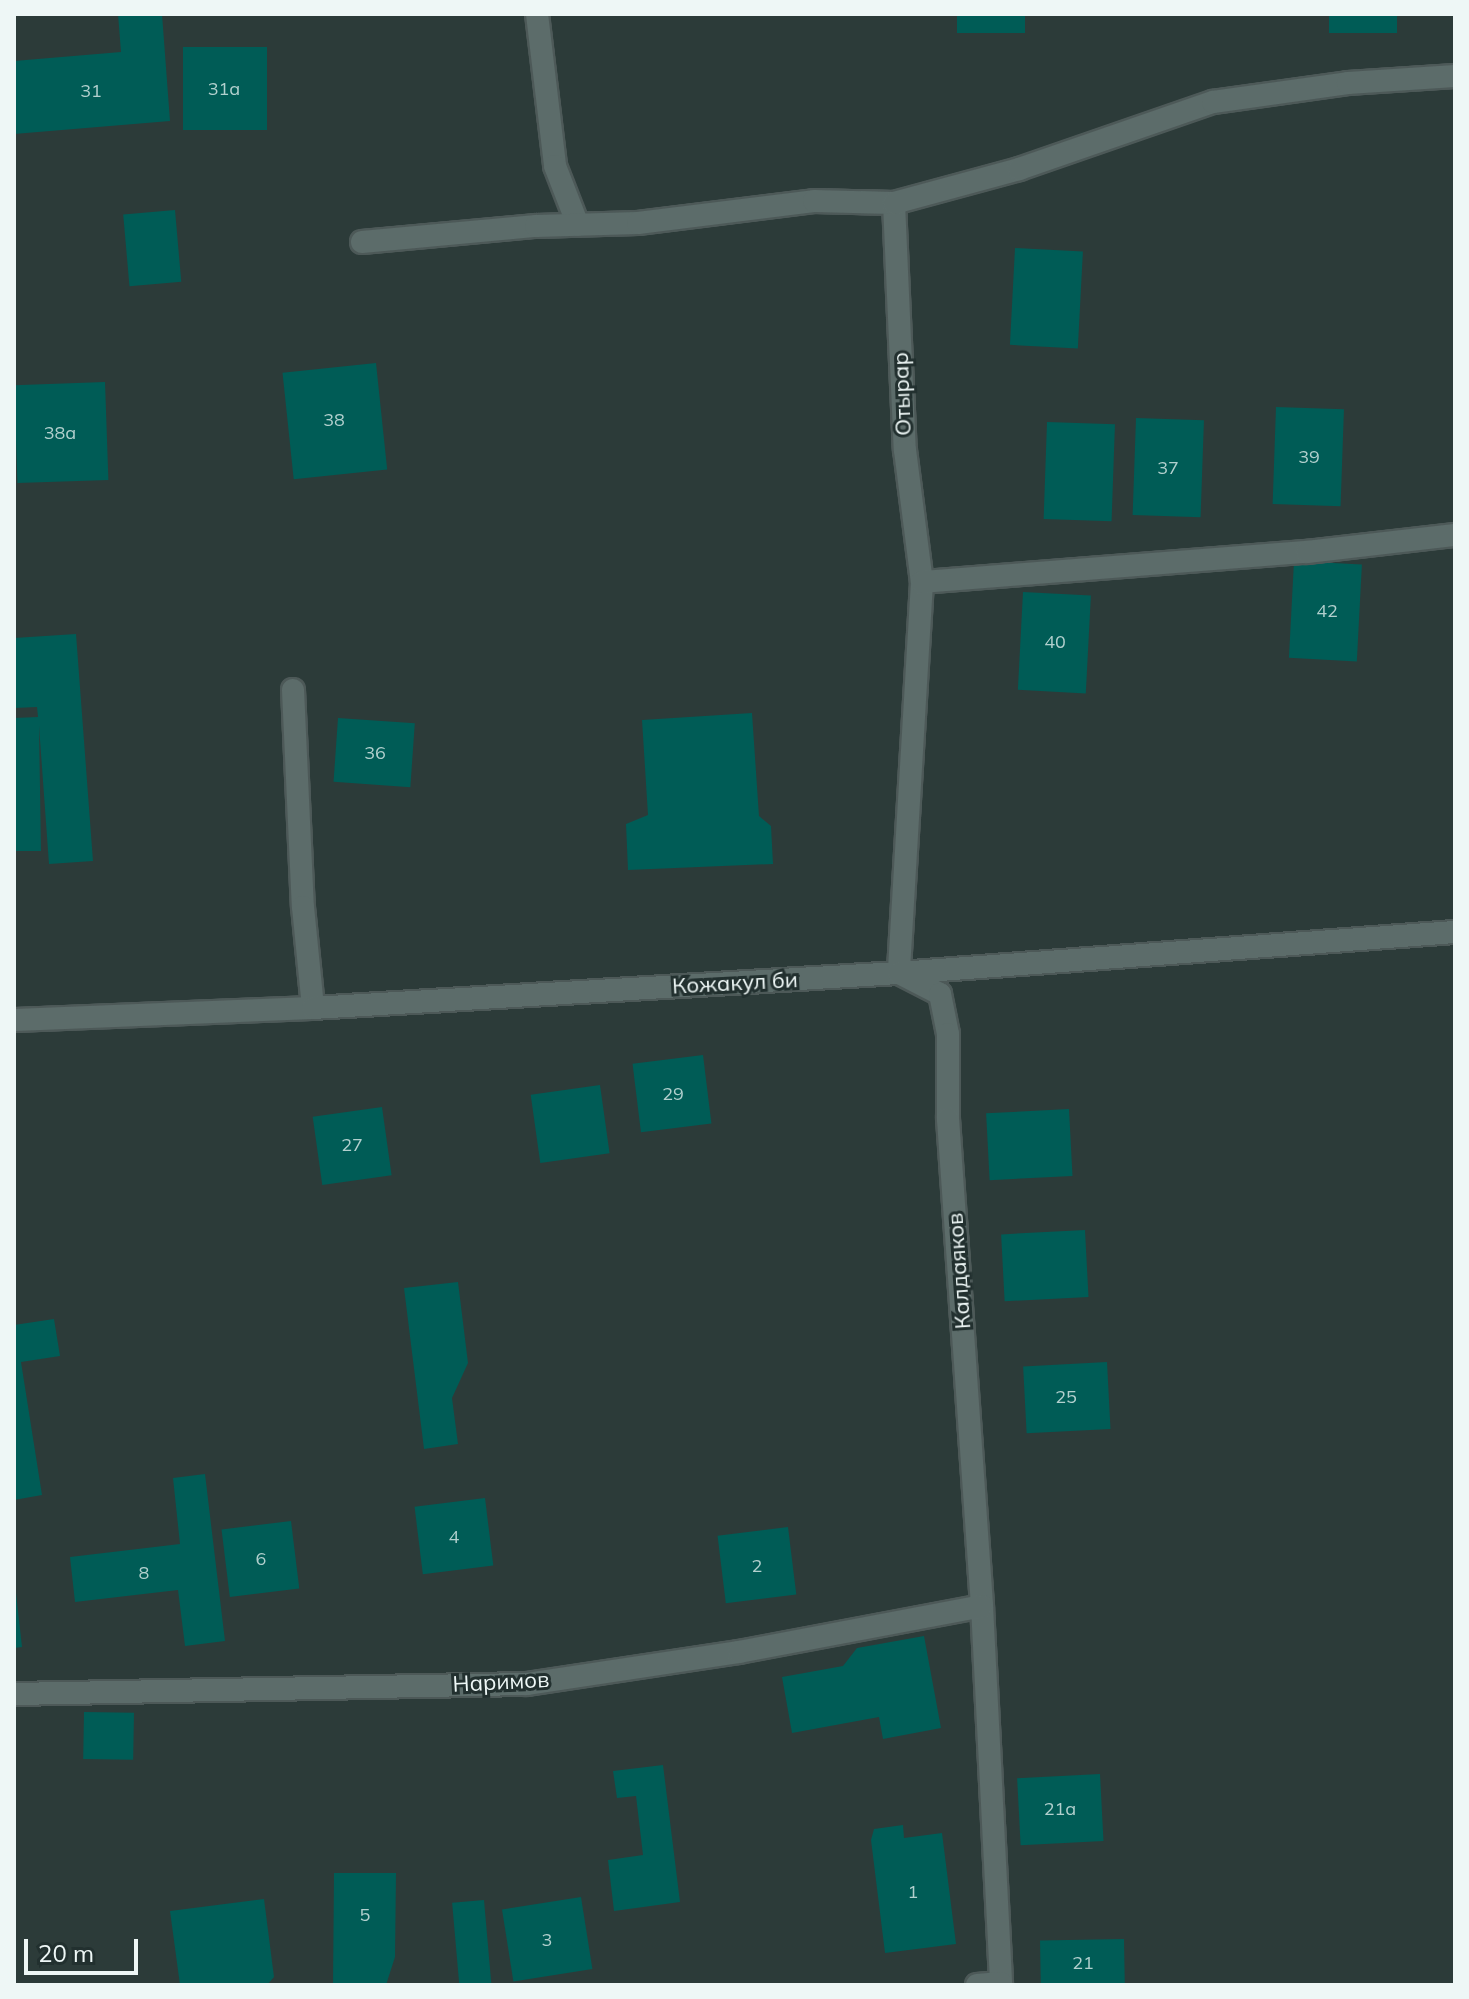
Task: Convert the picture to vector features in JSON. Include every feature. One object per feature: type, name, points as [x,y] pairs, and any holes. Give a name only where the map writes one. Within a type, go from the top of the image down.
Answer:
[{"type":"street","points":[[537,14],[555,166],[578,225]]},
{"type":"street","points":[[362,242],[638,223],[814,201],[894,203],[1019,169],[1213,102],[1348,83],[1455,76]]},
{"type":"street","name":"Отырар","points":[[894,203],[905,450],[922,582]]},
{"type":"street","points":[[899,973],[922,582],[1307,552],[1455,535]]},
{"type":"street","points":[[293,690],[303,907],[313,1008]]},
{"type":"street","name":"Кожакул би","points":[[14,1020],[313,1008],[899,973],[1455,932]]},
{"type":"street","name":"Калдаяков","points":[[899,973],[940,994],[948,1034],[948,1119],[982,1606],[1001,1984]]},
{"type":"street","name":"Наримов","points":[[14,1694],[527,1684],[739,1652],[982,1606]]},
{"type":"street","points":[[977,1985],[1001,1984]]},
{"type":"building","points":[[118,14],[162,14],[170,121],[14,134],[14,61],[121,52]]},
{"type":"building","points":[[957,14],[1025,14],[1025,33],[957,33]]},
{"type":"building","points":[[1329,14],[1397,14],[1397,33],[1329,33]]},
{"type":"building","points":[[183,47],[267,47],[267,130],[183,130]]},
{"type":"building","points":[[175,210],[181,282],[129,286],[123,215]]},
{"type":"building","points":[[1015,248],[1083,252],[1078,348],[1010,345]]},
{"type":"building","points":[[376,363],[387,469],[294,479],[283,373]]},
{"type":"building","points":[[105,382],[108,480],[17,483],[14,385]]},
{"type":"building","points":[[1276,407],[1344,409],[1341,506],[1273,504]]},
{"type":"building","points":[[1136,418],[1204,420],[1201,517],[1133,515]]},
{"type":"building","points":[[1047,422],[1115,424],[1112,521],[1044,519]]},
{"type":"building","points":[[1294,561],[1362,565],[1357,661],[1289,658]]},
{"type":"building","points":[[1023,592],[1091,596],[1086,693],[1018,690]]},
{"type":"building","points":[[76,634],[93,861],[49,864],[39,726],[41,851],[14,851],[14,718],[38,717],[37,707],[14,708],[14,638]]},
{"type":"building","points":[[752,713],[759,816],[771,826],[773,864],[628,870],[626,824],[648,815],[642,720]]},
{"type":"building","points":[[338,718],[415,723],[410,787],[334,782]]},
{"type":"building","points":[[703,1055],[711,1123],[641,1132],[633,1064]]},
{"type":"building","points":[[600,1085],[610,1153],[540,1163],[531,1095]]},
{"type":"building","points":[[382,1107],[392,1175],[322,1185],[313,1117]]},
{"type":"building","points":[[1069,1109],[1073,1176],[990,1180],[986,1113]]},
{"type":"building","points":[[1085,1230],[1089,1297],[1005,1301],[1001,1234]]},
{"type":"building","points":[[458,1282],[468,1363],[452,1398],[458,1444],[424,1449],[404,1288]]},
{"type":"building","points":[[54,1319],[60,1356],[21,1362],[42,1495],[14,1500],[14,1325]]},
{"type":"building","points":[[1107,1362],[1111,1429],[1027,1433],[1023,1366]]},
{"type":"building","points":[[205,1474],[225,1641],[185,1646],[178,1590],[75,1602],[70,1557],[180,1544],[173,1478]]},
{"type":"building","points":[[485,1498],[493,1565],[423,1574],[415,1507]]},
{"type":"building","points":[[291,1521],[299,1588],[230,1597],[222,1530]]},
{"type":"building","points":[[788,1527],[796,1594],[726,1603],[718,1536]]},
{"type":"building","points":[[14,1575],[22,1647],[14,1648]]},
{"type":"building","points":[[924,1636],[941,1728],[883,1739],[879,1717],[792,1733],[782,1677],[843,1666],[857,1648]]},
{"type":"building","points":[[84,1712],[134,1713],[133,1760],[83,1759]]},
{"type":"building","points":[[663,1765],[680,1902],[614,1911],[608,1860],[643,1855],[636,1796],[617,1798],[613,1771]]},
{"type":"building","points":[[1100,1774],[1104,1841],[1021,1845],[1017,1778]]},
{"type":"building","points":[[903,1825],[904,1838],[942,1833],[956,1944],[885,1953],[871,1840],[874,1829]]},
{"type":"building","points":[[334,1873],[396,1873],[395,1957],[386,1985],[333,1985]]},
{"type":"building","points":[[581,1897],[592,1969],[513,1982],[502,1910]]},
{"type":"building","points":[[264,1899],[274,1977],[267,1985],[180,1985],[170,1911]]},
{"type":"building","points":[[484,1900],[491,1985],[459,1985],[452,1903]]},
{"type":"building","points":[[1124,1939],[1125,1985],[1041,1985],[1040,1940]]}]
